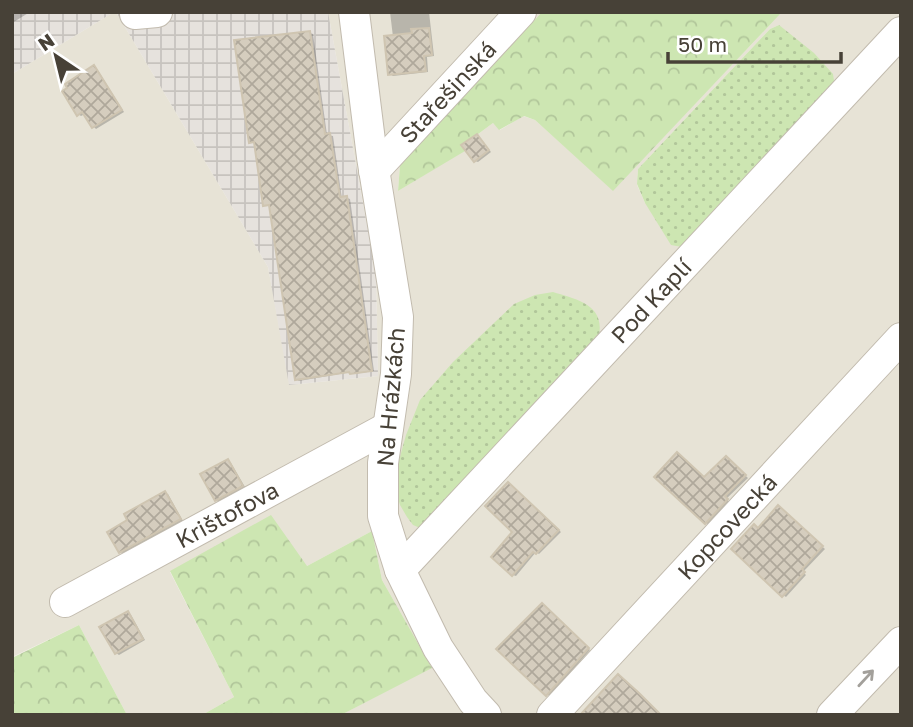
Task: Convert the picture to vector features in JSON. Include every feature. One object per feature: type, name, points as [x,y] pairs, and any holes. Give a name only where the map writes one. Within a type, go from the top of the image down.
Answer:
[{"type":"street","name":"Na Hrázkách","points":[[354,12],[374,171],[398,317],[396,374],[383,463],[383,516],[400,570],[438,648],[473,701],[486,715]]},
{"type":"street","name":"Stařešinská","points":[[374,171],[521,12]]},
{"type":"street","name":"Pod Kaplí","points":[[400,570],[901,32]]},
{"type":"street","name":"Kopcovecká","points":[[552,715],[901,338]]},
{"type":"street","name":"Krištofova","points":[[65,603],[388,427]]},
{"type":"street","points":[[832,715],[901,642]]},
{"type":"shaded area","points":[[12,12],[114,12],[12,74]]},
{"type":"shaded area","points":[[116,12],[268,267],[290,385],[378,376],[376,274],[328,12],[542,12],[400,165],[398,191],[465,150],[462,146],[493,123],[500,130],[523,116],[535,120],[613,190],[782,12],[901,12],[901,715],[341,715],[431,667],[382,580],[372,531],[307,566],[170,572],[234,697],[202,715],[127,715],[79,625],[12,657],[12,74]],"holes":[[[779,25],[645,203],[637,185],[638,169],[770,29]],[[496,323],[590,352],[472,344]]]},
{"type":"shaded area","points":[[116,12],[328,12],[376,274],[378,376],[289,385],[268,267]]},
{"type":"green space","points":[[542,12],[782,12],[613,191],[535,120],[524,116],[499,130],[493,123],[462,146],[465,151],[398,191],[400,165]]},
{"type":"green space","points":[[779,25],[814,53],[833,74],[835,87],[682,247],[671,245],[645,203],[637,184],[638,169],[770,29]]},
{"type":"green space","points":[[553,292],[586,304],[593,310],[600,325],[599,335],[425,530],[413,525],[400,505],[395,488],[406,435],[420,400],[453,362],[514,304],[535,295]]},
{"type":"green space","points":[[271,515],[307,566],[372,531],[382,580],[432,668],[341,715],[202,715],[234,697],[170,571]]},
{"type":"green space","points":[[79,625],[127,715],[12,715],[12,658]]},
{"type":"building","points":[[429,28],[432,55],[424,56],[426,71],[388,75],[384,36],[412,33],[411,29]]},
{"type":"building","points":[[310,31],[325,134],[330,133],[340,197],[347,196],[372,371],[295,380],[269,205],[263,206],[254,142],[249,143],[234,40]]},
{"type":"building","points":[[94,65],[122,110],[92,128],[82,112],[77,116],[62,91],[67,88],[65,84]]},
{"type":"building","points":[[477,134],[489,150],[474,162],[461,145]]},
{"type":"building","points":[[677,452],[704,477],[726,456],[746,475],[725,496],[728,499],[705,524],[654,477]]},
{"type":"building","points":[[228,459],[243,486],[215,501],[200,474]]},
{"type":"building","points":[[508,482],[559,530],[536,554],[533,552],[512,576],[491,557],[512,532],[485,506]]},
{"type":"building","points":[[165,491],[181,519],[119,553],[107,532],[127,520],[124,514]]},
{"type":"building","points":[[778,505],[823,546],[802,569],[805,572],[782,597],[731,549],[754,524],[758,528]]},
{"type":"building","points":[[542,603],[589,648],[546,696],[496,649]]},
{"type":"building","points":[[128,611],[143,639],[115,654],[99,627]]},
{"type":"building","points":[[618,674],[639,693],[661,715],[580,715]]}]
